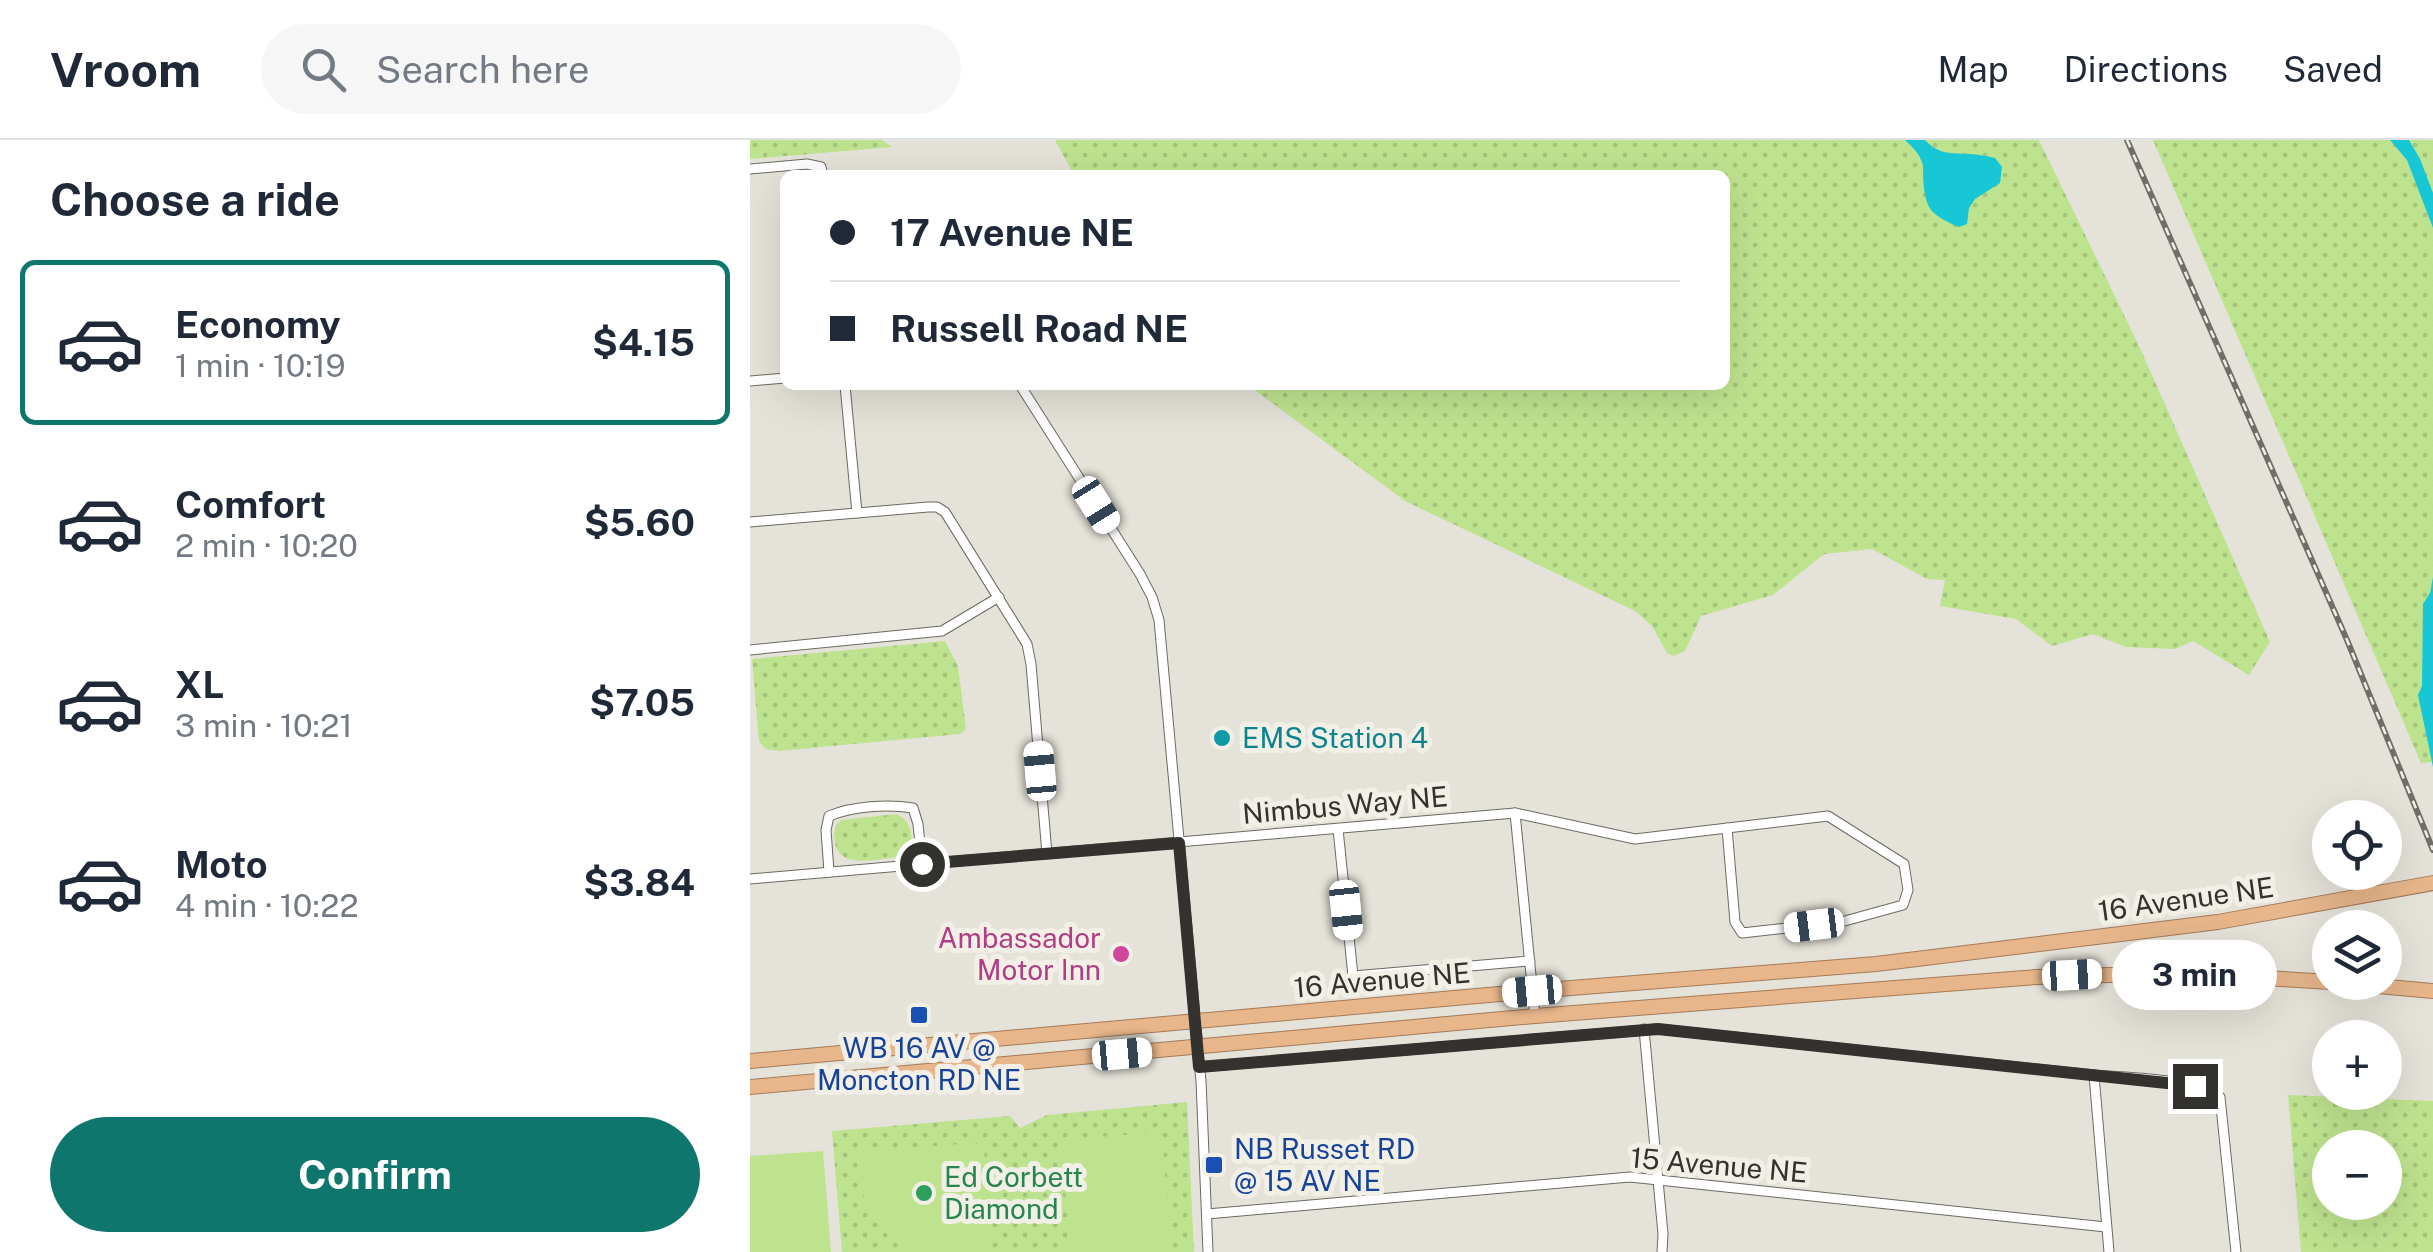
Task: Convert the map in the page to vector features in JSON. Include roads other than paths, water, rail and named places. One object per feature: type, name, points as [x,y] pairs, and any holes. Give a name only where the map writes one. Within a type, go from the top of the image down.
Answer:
[{"type":"highway","name":"16 Avenue NE","points":[[750,1060],[1876,964],[2218,922],[2433,883]]},
{"type":"highway","name":"16 Avenue NE","points":[[750,1087],[1948,983],[2109,973],[2312,981]]},
{"type":"highway","name":"16 Avenue NE","points":[[2402,988],[2433,991]]},
{"type":"street","points":[[750,168],[807,164],[820,170]]},
{"type":"street","points":[[750,381],[780,378]]},
{"type":"street","points":[[845,390],[857,513]]},
{"type":"street","points":[[1023,390],[1140,574],[1156,608],[1198,1048],[1208,1252]]},
{"type":"street","points":[[750,522],[937,507],[945,512],[1022,632],[1029,654],[1047,854]]},
{"type":"street","points":[[750,650],[942,631],[999,597]]},
{"type":"street","points":[[830,872],[826,830],[829,816],[842,811],[913,808],[922,864]]},
{"type":"street","points":[[1516,812],[1535,1016]]},
{"type":"street","name":"Nimbus Way NE","points":[[750,879],[1516,812],[1634,839],[1828,816],[1904,864],[1908,890],[1903,905],[1841,922],[1742,932],[1735,922],[1727,828]]},
{"type":"street","points":[[1338,828],[1353,976],[1530,961]]},
{"type":"street","points":[[1199,1067],[1644,1029],[2195,1086],[2212,1090],[2223,1106],[2236,1252]]},
{"type":"street","points":[[1644,1029],[1662,1252]]},
{"type":"street","points":[[2094,1075],[2109,1252]]},
{"type":"street","name":"15 Avenue NE","points":[[1207,1214],[1630,1176],[2106,1227]]},
{"type":"water","points":[[1905,140],[1925,140],[1944,152],[1995,158],[2002,167],[2000,183],[1975,199],[1969,208],[1967,224],[1959,227],[1930,209],[1922,162]]},
{"type":"water","points":[[2390,140],[2409,140],[2420,159],[2433,193],[2433,228],[2407,160]]},
{"type":"water","points":[[2433,577],[2433,767],[2418,695],[2422,686],[2423,604]]},
{"type":"railway","points":[[2127,140],[2347,640],[2433,850]]},
{"type":"place","name":"EMS Station 4","points":[[1222,738]]},
{"type":"place","name":"Ambassador Motor Inn","points":[[1121,954]]},
{"type":"place","name":"WB 16 AV @ Moncton RD NE","points":[[919,1015]]},
{"type":"place","name":"NB Russet RD @ 15 AV NE","points":[[1214,1165]]},
{"type":"place","name":"Ed Corbett Diamond","points":[[924,1193]]}]
